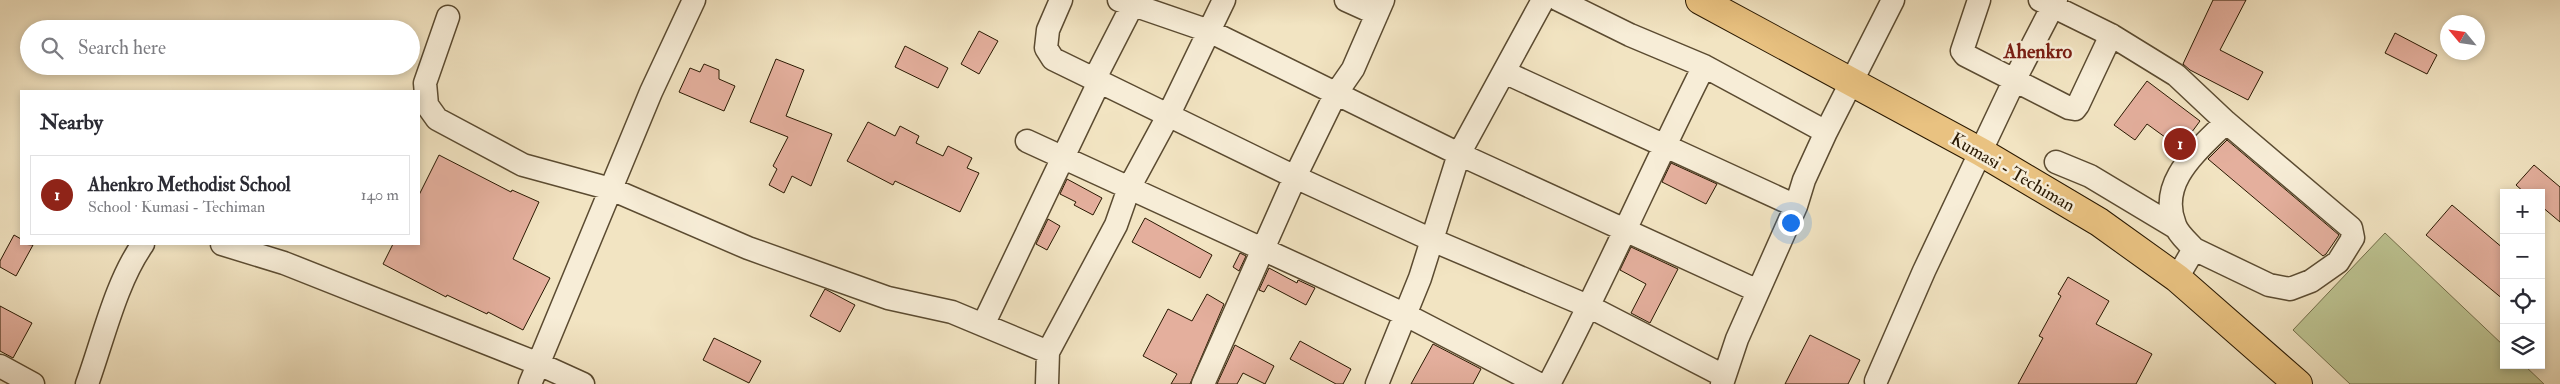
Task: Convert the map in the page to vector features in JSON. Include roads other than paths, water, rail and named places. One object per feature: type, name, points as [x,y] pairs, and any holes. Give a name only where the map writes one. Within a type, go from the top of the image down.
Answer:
[{"type":"highway","name":"Kumasi - Techiman","points":[[1700,0],[1981,152],[2099,222],[2176,278],[2298,384]]},
{"type":"street","points":[[534,374],[652,92],[694,0]]},
{"type":"street","points":[[1061,0],[1048,30],[1046,48],[1053,59],[1295,177],[1432,240],[1590,307],[1723,380],[1758,291],[1796,206],[1826,132],[1893,0]]},
{"type":"street","points":[[1047,384],[1048,352],[1116,225],[1129,188],[1168,116],[1224,0]]},
{"type":"street","points":[[1203,384],[1295,177],[1335,94],[1353,69],[1380,7],[1346,0]]},
{"type":"street","points":[[1377,384],[1420,278],[1459,154],[1546,0],[1704,66],[1826,132]]},
{"type":"street","points":[[1979,0],[1962,51],[1965,55],[2075,109],[2111,35]]},
{"type":"street","points":[[983,325],[1064,158],[1129,2],[1209,31],[1459,154],[1758,291]]},
{"type":"street","points":[[1876,381],[2050,2],[2111,35],[2176,75],[2226,122],[2351,228],[2353,238],[2338,262],[2311,281],[2290,289],[2269,285],[2194,249],[2175,227],[2090,176],[2056,162]]},
{"type":"street","points":[[448,17],[425,83],[428,105],[437,118],[523,165],[611,189],[757,251],[888,298],[952,312],[1048,352]]},
{"type":"street","points":[[1549,384],[1590,307],[1663,147],[1704,66]]},
{"type":"street","points":[[1504,72],[1663,147],[1796,206]]},
{"type":"street","points":[[2175,227],[2170,206],[2174,181],[2183,168],[2226,122]]},
{"type":"street","points":[[1027,141],[1404,314],[1539,384]]},
{"type":"street","points":[[87,384],[134,256],[142,245]]},
{"type":"street","points":[[225,245],[284,263],[534,374],[583,384]]},
{"type":"street","points":[[2176,278],[2194,249]]},
{"type":"street","points":[[0,366],[33,384]]},
{"type":"place","name":"Ahenkro Methodist School","points":[[2180,144]]},
{"type":"district","name":"Ahenkro","points":[[2038,51]]}]
